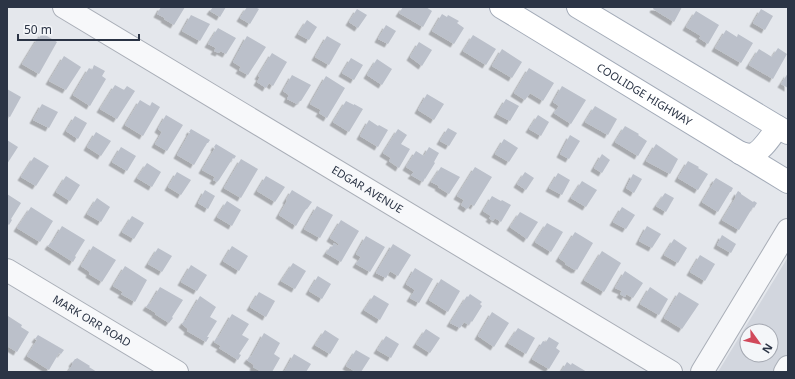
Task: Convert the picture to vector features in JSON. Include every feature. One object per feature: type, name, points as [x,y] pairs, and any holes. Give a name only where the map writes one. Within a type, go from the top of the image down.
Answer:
[{"type":"main road","name":"COOLIDGE HIGHWAY","points":[[502,7],[788,182]]},
{"type":"main road","points":[[578,7],[783,130],[770,138],[759,150],[751,155],[740,153]]},
{"type":"street","name":"EDGAR AVENUE","points":[[64,7],[671,372]]},
{"type":"street","points":[[702,372],[788,230]]},
{"type":"street","name":"MARK ORR ROAD","points":[[7,270],[177,372]]},
{"type":"street","points":[[785,372],[788,367]]},
{"type":"shaded area","points":[[788,257],[788,372],[718,372],[739,338],[739,363],[779,363],[779,323],[748,323]]},
{"type":"building","points":[[161,7],[185,7],[174,25],[157,14]]},
{"type":"building","points":[[213,7],[226,7],[220,17],[210,11]]},
{"type":"building","points":[[247,7],[255,7],[259,9],[250,24],[240,18]]},
{"type":"building","points":[[403,7],[426,7],[432,11],[423,27],[399,13]]},
{"type":"building","points":[[654,7],[682,7],[674,22],[653,9]]},
{"type":"building","points":[[357,9],[367,15],[358,28],[349,22]]},
{"type":"building","points":[[761,9],[773,16],[765,30],[753,23]]},
{"type":"building","points":[[696,11],[719,25],[708,44],[699,38],[701,36],[686,27]]},
{"type":"building","points":[[442,14],[447,17],[448,15],[459,21],[457,23],[464,28],[454,44],[432,31]]},
{"type":"building","points":[[191,15],[210,24],[200,41],[182,31]]},
{"type":"building","points":[[307,20],[317,27],[309,40],[298,34]]},
{"type":"building","points":[[386,25],[396,31],[388,44],[378,39]]},
{"type":"building","points":[[218,28],[236,38],[226,54],[220,51],[219,53],[214,51],[216,48],[208,44]]},
{"type":"building","points":[[726,30],[737,37],[738,34],[753,43],[741,63],[715,48]]},
{"type":"building","points":[[42,33],[57,42],[39,74],[22,64]]},
{"type":"building","points":[[473,35],[496,49],[486,65],[463,51]]},
{"type":"building","points":[[247,36],[266,47],[248,75],[239,70],[241,67],[233,62]]},
{"type":"building","points":[[327,36],[341,44],[329,65],[315,57]]},
{"type":"building","points":[[419,42],[432,50],[422,66],[410,57]]},
{"type":"building","points":[[778,48],[787,54],[773,79],[749,65],[759,49],[772,57]]},
{"type":"building","points":[[502,49],[522,62],[512,78],[492,66]]},
{"type":"building","points":[[272,53],[287,62],[273,86],[269,83],[266,88],[257,82],[260,77],[258,76]]},
{"type":"building","points":[[64,56],[81,67],[66,90],[49,81]]},
{"type":"building","points":[[351,58],[363,65],[354,80],[342,73]]},
{"type":"building","points":[[377,59],[392,69],[382,85],[367,75]]},
{"type":"building","points":[[94,65],[105,71],[102,76],[106,79],[90,106],[73,95],[89,68],[92,70]]},
{"type":"building","points":[[529,68],[554,83],[543,101],[530,93],[525,100],[514,93]]},
{"type":"building","points":[[788,73],[788,88],[781,84]]},
{"type":"building","points":[[292,75],[311,85],[301,101],[297,104],[287,99],[289,95],[283,91]]},
{"type":"building","points":[[326,76],[345,88],[327,118],[319,113],[321,110],[310,104]]},
{"type":"building","points":[[115,85],[124,90],[127,86],[135,91],[117,119],[100,109]]},
{"type":"building","points":[[562,86],[586,100],[571,124],[554,113],[559,106],[553,102]]},
{"type":"building","points":[[7,89],[21,97],[10,117],[7,116]]},
{"type":"building","points":[[427,94],[444,104],[434,120],[418,110]]},
{"type":"building","points":[[506,99],[519,106],[510,121],[497,114]]},
{"type":"building","points":[[140,100],[150,106],[152,102],[160,107],[143,136],[125,125]]},
{"type":"building","points":[[346,101],[363,109],[349,132],[333,122]]},
{"type":"building","points":[[42,104],[58,112],[49,128],[33,120]]},
{"type":"building","points":[[595,106],[617,119],[608,135],[585,122]]},
{"type":"building","points":[[166,115],[183,125],[167,151],[155,144],[162,132],[158,129]]},
{"type":"building","points":[[538,115],[549,122],[541,136],[529,129]]},
{"type":"building","points":[[75,116],[87,123],[78,139],[66,131]]},
{"type":"building","points":[[369,120],[388,130],[378,147],[360,136]]},
{"type":"building","points":[[625,126],[639,134],[638,135],[647,141],[638,156],[615,142]]},
{"type":"building","points":[[448,128],[457,133],[449,146],[440,141]]},
{"type":"building","points":[[191,129],[210,140],[194,165],[177,155]]},
{"type":"building","points":[[398,129],[407,135],[401,144],[410,149],[399,168],[389,161],[391,158],[383,153]]},
{"type":"building","points":[[96,132],[111,141],[101,156],[87,147]]},
{"type":"building","points":[[570,135],[580,141],[569,159],[560,154]]},
{"type":"building","points":[[504,139],[518,148],[509,162],[495,154]]},
{"type":"building","points":[[7,140],[18,147],[7,164]]},
{"type":"building","points":[[216,144],[236,156],[234,159],[233,158],[217,182],[213,180],[215,177],[202,170]]},
{"type":"building","points":[[656,144],[678,159],[670,174],[646,161]]},
{"type":"building","points":[[121,147],[136,156],[127,171],[112,162]]},
{"type":"building","points":[[429,147],[439,153],[434,162],[435,163],[423,182],[411,175],[414,172],[406,167],[416,151],[424,156]]},
{"type":"building","points":[[602,154],[610,160],[602,173],[594,168]]},
{"type":"building","points":[[34,157],[49,166],[36,186],[21,177]]},
{"type":"building","points":[[241,159],[258,169],[241,198],[224,188]]},
{"type":"building","points":[[688,161],[708,174],[698,190],[678,178]]},
{"type":"building","points":[[147,163],[161,172],[152,187],[137,178]]},
{"type":"building","points":[[441,167],[460,177],[449,194],[431,182]]},
{"type":"building","points":[[475,167],[492,177],[474,206],[471,204],[467,209],[461,205],[464,200],[457,196]]},
{"type":"building","points":[[177,172],[191,180],[181,195],[168,187]]},
{"type":"building","points":[[525,172],[534,178],[526,190],[517,184]]},
{"type":"building","points":[[558,173],[570,180],[562,195],[549,188]]},
{"type":"building","points":[[633,174],[642,179],[634,193],[626,188]]},
{"type":"building","points":[[66,176],[80,185],[70,201],[56,192]]},
{"type":"building","points":[[266,176],[285,187],[275,202],[257,191]]},
{"type":"building","points":[[716,178],[733,188],[718,212],[702,202]]},
{"type":"building","points":[[582,181],[597,190],[586,207],[571,198]]},
{"type":"building","points":[[205,190],[215,196],[208,209],[198,203]]},
{"type":"building","points":[[292,190],[312,202],[296,226],[279,215]]},
{"type":"building","points":[[738,191],[753,202],[754,201],[757,203],[739,230],[722,220]]},
{"type":"building","points":[[665,193],[674,198],[666,212],[656,206]]},
{"type":"building","points":[[7,194],[21,203],[9,225],[7,223]]},
{"type":"building","points":[[492,196],[511,205],[501,222],[495,218],[493,221],[489,218],[491,216],[483,211]]},
{"type":"building","points":[[97,198],[110,207],[101,222],[87,214]]},
{"type":"building","points":[[227,201],[241,210],[232,226],[217,217]]},
{"type":"building","points":[[317,206],[333,215],[320,238],[304,229]]},
{"type":"building","points":[[31,207],[53,221],[40,242],[17,228]]},
{"type":"building","points":[[622,207],[635,215],[626,229],[613,222]]},
{"type":"building","points":[[520,212],[538,222],[527,239],[510,227]]},
{"type":"building","points":[[132,216],[144,223],[134,239],[122,232]]},
{"type":"building","points":[[341,220],[359,231],[341,262],[326,253],[334,243],[338,246],[339,244],[330,238]]},
{"type":"building","points":[[547,223],[563,232],[551,252],[535,242]]},
{"type":"building","points":[[62,226],[85,240],[73,262],[48,246],[51,242],[52,243]]},
{"type":"building","points":[[647,226],[661,234],[652,248],[639,241]]},
{"type":"building","points":[[575,232],[593,243],[577,270],[565,264],[566,263],[559,258]]},
{"type":"building","points":[[722,235],[736,244],[731,253],[717,245]]},
{"type":"building","points":[[366,236],[385,247],[370,272],[356,264],[361,257],[356,254]]},
{"type":"building","points":[[674,239],[687,248],[678,263],[664,255]]},
{"type":"building","points":[[393,244],[411,255],[398,276],[390,271],[386,278],[376,273]]},
{"type":"building","points":[[93,246],[116,260],[102,282],[89,274],[90,272],[81,266]]},
{"type":"building","points":[[232,246],[248,256],[239,271],[223,261]]},
{"type":"building","points":[[158,248],[172,256],[162,272],[148,264]]},
{"type":"building","points":[[602,251],[621,263],[604,292],[584,280]]},
{"type":"building","points":[[700,255],[715,264],[705,281],[690,272]]},
{"type":"building","points":[[293,263],[306,271],[295,289],[281,281]]},
{"type":"building","points":[[191,265],[207,275],[197,291],[181,282]]},
{"type":"building","points":[[125,266],[147,280],[135,302],[121,294],[123,292],[113,286]]},
{"type":"building","points":[[415,268],[433,279],[419,303],[410,298],[415,290],[406,284]]},
{"type":"building","points":[[625,271],[643,283],[633,298],[626,294],[625,297],[620,294],[622,291],[615,288]]},
{"type":"building","points":[[318,276],[331,284],[322,299],[309,291]]},
{"type":"building","points":[[441,279],[460,291],[448,312],[429,300]]},
{"type":"building","points":[[160,287],[183,300],[169,323],[146,307],[149,303],[150,304]]},
{"type":"building","points":[[650,287],[668,299],[659,315],[640,304]]},
{"type":"building","points":[[259,292],[275,301],[266,317],[250,307]]},
{"type":"building","points":[[679,292],[699,304],[682,329],[664,318]]},
{"type":"building","points":[[470,294],[482,302],[480,304],[482,306],[469,325],[464,322],[460,328],[450,323],[467,296],[468,297]]},
{"type":"building","points":[[374,295],[389,304],[380,320],[364,310]]},
{"type":"building","points":[[200,296],[216,307],[210,317],[217,321],[207,337],[209,337],[206,342],[187,331],[188,329],[182,324],[186,320]]},
{"type":"building","points":[[492,312],[509,323],[494,347],[478,336]]},
{"type":"building","points":[[232,314],[249,324],[242,335],[249,339],[239,354],[241,355],[238,360],[219,348],[221,346],[214,342],[217,337],[218,338]]},
{"type":"building","points":[[8,316],[22,325],[21,327],[29,332],[17,352],[7,346]]},
{"type":"building","points":[[518,328],[535,338],[526,354],[508,343]]},
{"type":"building","points":[[426,329],[440,338],[430,353],[416,344]]},
{"type":"building","points":[[325,330],[339,339],[330,354],[315,345]]},
{"type":"building","points":[[264,333],[280,343],[274,354],[280,358],[272,372],[262,372],[253,367],[254,365],[247,360],[250,356],[251,357]]},
{"type":"building","points":[[38,335],[64,350],[61,354],[59,353],[49,370],[27,356],[37,340],[35,339]]},
{"type":"building","points":[[386,336],[399,344],[391,358],[377,350]]},
{"type":"building","points":[[549,337],[559,343],[556,348],[560,351],[549,369],[532,359],[543,341],[546,342]]},
{"type":"building","points":[[356,350],[370,358],[361,372],[356,372],[346,366]]},
{"type":"building","points":[[294,354],[311,364],[306,372],[284,372]]},
{"type":"building","points":[[77,358],[97,372],[68,372],[73,364],[72,363]]},
{"type":"building","points":[[567,362],[571,365],[572,363],[587,372],[561,372]]}]
